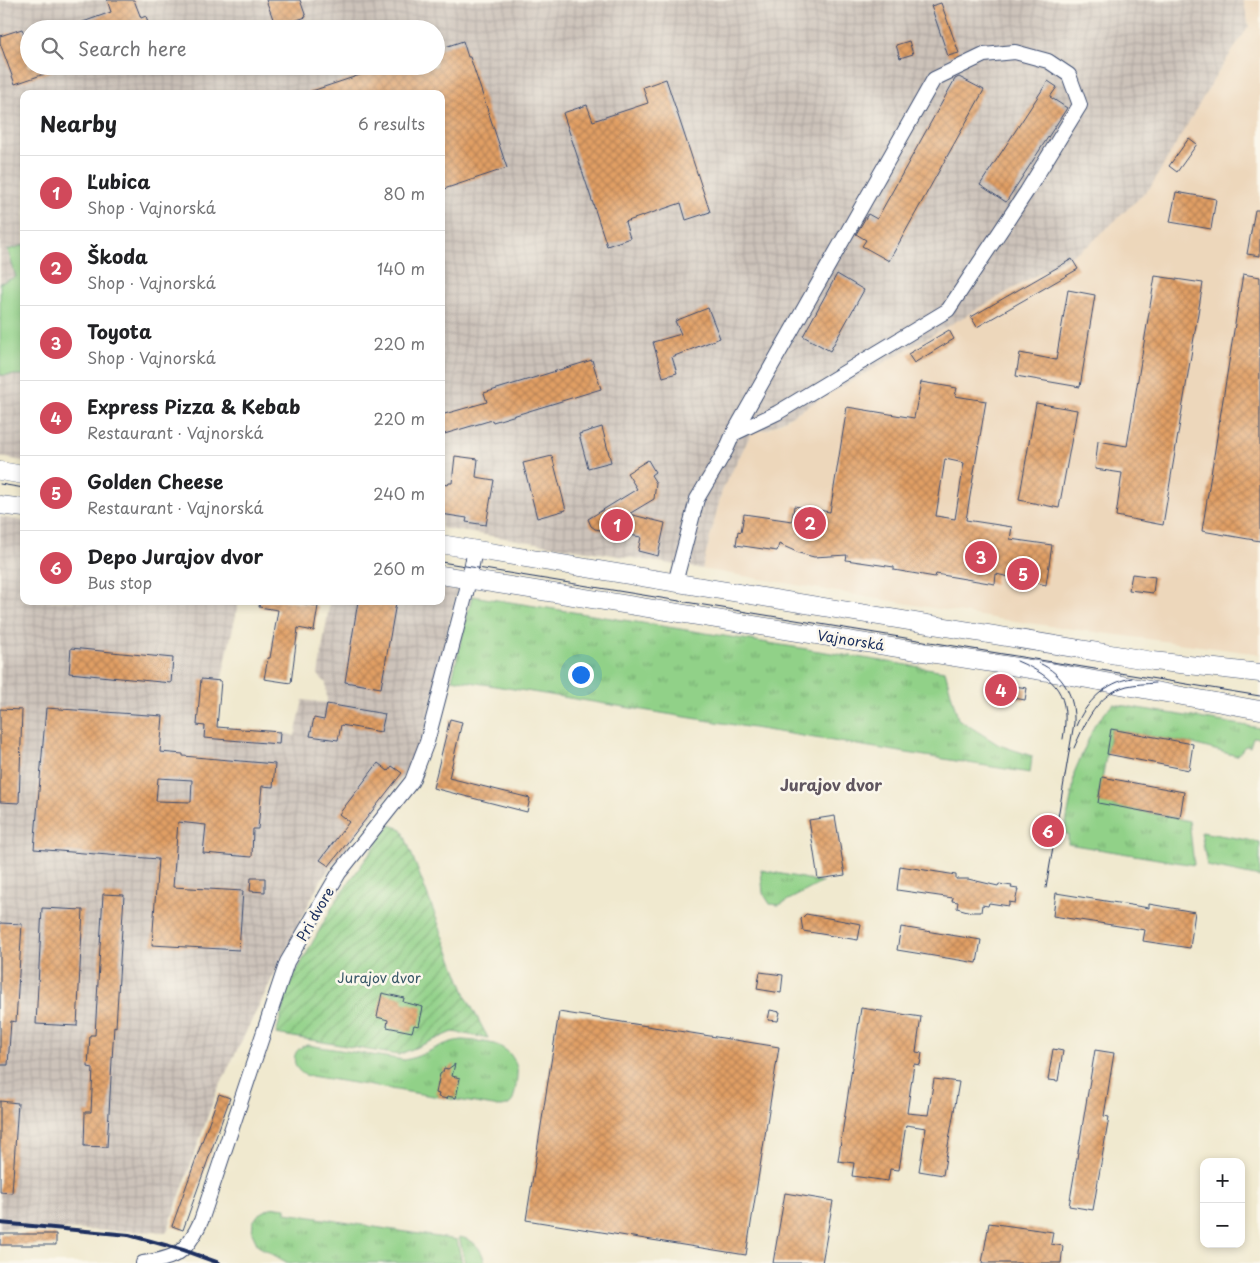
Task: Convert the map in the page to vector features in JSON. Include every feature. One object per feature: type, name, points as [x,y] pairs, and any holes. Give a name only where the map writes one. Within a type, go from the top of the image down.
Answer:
[{"type":"main road","points":[[0,471],[20,474]]},
{"type":"main road","points":[[0,505],[20,508]]},
{"type":"main road","name":"Vajnorská","points":[[445,545],[1160,662],[1260,673]]},
{"type":"main road","name":"Vajnorská","points":[[445,576],[1046,671],[1260,710]]},
{"type":"street","points":[[675,583],[683,548],[698,499],[733,434],[934,79],[984,55],[1015,52],[1048,61],[1069,75],[1080,105],[1028,191],[948,310],[777,413],[733,434]]},
{"type":"street","name":"Pri dvore","points":[[143,1263],[170,1257],[178,1253],[190,1243],[194,1236],[201,1221],[287,962],[339,873],[412,781],[427,742],[475,550]]},
{"type":"shaded area","points":[[0,0],[1243,0],[1249,26],[1214,79],[1150,188],[1089,245],[768,429],[752,432],[722,491],[702,569],[445,529],[445,90],[20,90],[20,460],[0,457]]},
{"type":"shaded area","points":[[1243,0],[1260,0],[1260,654],[998,619],[702,569],[722,491],[752,432],[769,429],[968,313],[1214,79],[1249,26]]},
{"type":"shaded area","points":[[0,517],[20,520],[20,605],[238,605],[221,681],[217,727],[280,732],[295,736],[303,700],[327,703],[326,683],[318,675],[329,605],[445,605],[445,588],[457,590],[423,740],[402,778],[320,881],[216,1093],[167,1232],[0,1228]]},
{"type":"green space","points":[[20,246],[20,375],[0,375],[0,283],[16,277],[8,250]]},
{"type":"green space","points":[[472,596],[945,671],[958,719],[999,745],[1032,756],[1030,773],[452,679]]},
{"type":"green space","points":[[1113,704],[1260,728],[1260,738],[1253,737],[1250,747],[1245,746],[1237,756],[1193,744],[1111,729],[1098,802],[1189,821],[1194,865],[1068,844],[1068,834],[1064,833],[1074,773],[1095,724]]},
{"type":"green space","name":"Jurajov dvor","points":[[390,825],[402,829],[467,998],[488,1038],[453,1032],[398,1055],[276,1034],[289,985],[335,902]]},
{"type":"green space","points":[[1201,832],[1260,842],[1260,877],[1207,866]]},
{"type":"green space","points":[[761,870],[823,882],[779,905],[770,904],[763,893]]},
{"type":"green space","points":[[462,1040],[495,1044],[511,1055],[517,1068],[517,1081],[510,1104],[500,1107],[305,1075],[297,1068],[294,1059],[298,1050],[307,1045],[404,1060],[454,1041]]},
{"type":"green space","points":[[270,1208],[286,1208],[286,1213],[457,1240],[462,1263],[288,1263],[258,1246],[252,1233],[253,1222],[258,1215]]},
{"type":"green space","points":[[459,1237],[473,1242],[477,1246],[482,1253],[485,1263],[465,1263]]},
{"type":"building","points":[[107,0],[134,0],[141,18],[146,16],[147,20],[89,20],[111,12]]},
{"type":"building","points":[[266,0],[300,0],[306,17],[297,20],[273,20]]},
{"type":"building","points":[[941,3],[959,53],[948,56],[931,6]]},
{"type":"building","points":[[20,30],[20,75],[41,75],[15,84],[0,43],[0,36]]},
{"type":"building","points":[[463,41],[507,168],[445,189],[445,90],[315,90],[360,75],[445,75],[445,47]]},
{"type":"building","points":[[909,41],[913,54],[900,58],[896,45]]},
{"type":"building","points":[[959,77],[984,90],[889,261],[862,246],[866,240],[856,234],[868,214],[877,219],[955,79]]},
{"type":"building","points":[[666,79],[710,212],[686,220],[681,203],[625,222],[630,238],[607,246],[563,113],[587,105],[593,121],[648,103],[643,87]]},
{"type":"building","points":[[1048,81],[1057,87],[1050,97],[1067,108],[1006,202],[980,185]]},
{"type":"building","points":[[1189,138],[1197,144],[1177,172],[1169,166]]},
{"type":"building","points":[[1176,192],[1216,199],[1211,229],[1170,222]]},
{"type":"building","points":[[1255,210],[1260,210],[1260,256],[1247,254]]},
{"type":"building","points":[[1072,259],[1078,269],[977,327],[971,317]]},
{"type":"building","points":[[837,274],[864,290],[830,351],[803,336]]},
{"type":"building","points":[[1243,274],[1260,277],[1260,541],[1202,531]]},
{"type":"building","points":[[1155,276],[1203,283],[1163,525],[1116,516],[1122,473],[1095,469],[1098,441],[1127,446]]},
{"type":"building","points":[[1068,290],[1095,295],[1080,387],[1016,376],[1020,353],[1056,360]]},
{"type":"building","points":[[708,308],[720,338],[672,357],[677,373],[663,377],[653,342],[681,334],[675,321]]},
{"type":"building","points":[[949,330],[954,339],[914,363],[908,354]]},
{"type":"building","points":[[592,360],[601,389],[493,422],[492,420],[445,434],[445,414],[487,402],[484,393]]},
{"type":"building","points":[[921,382],[957,388],[955,396],[986,401],[966,520],[1012,527],[1010,539],[1052,545],[1046,585],[996,574],[995,584],[936,574],[935,577],[894,570],[894,567],[846,560],[847,555],[814,557],[779,544],[777,551],[736,545],[738,531],[741,532],[744,514],[792,521],[794,506],[830,512],[847,407],[914,418]],"holes":[[[945,459],[964,463],[955,519],[936,516]]]},
{"type":"building","points":[[1036,403],[1077,410],[1059,508],[1019,500]]},
{"type":"building","points":[[602,427],[611,462],[588,468],[579,434]]},
{"type":"building","points":[[455,456],[478,459],[476,477],[494,480],[486,525],[466,522],[467,518],[445,515],[445,485],[452,483]]},
{"type":"building","points":[[552,456],[566,510],[537,518],[523,463]]},
{"type":"building","points":[[648,460],[655,472],[651,475],[656,483],[654,499],[629,514],[665,523],[658,556],[638,551],[641,537],[595,529],[591,526],[588,519],[637,489],[627,473]]},
{"type":"building","points":[[1132,574],[1155,577],[1153,593],[1129,590]]},
{"type":"building","points":[[259,605],[318,606],[314,631],[298,628],[291,683],[264,679],[268,658],[270,658],[278,610],[259,607]]},
{"type":"building","points":[[357,605],[396,605],[381,688],[345,682]]},
{"type":"building","points":[[71,648],[173,658],[171,683],[69,673]]},
{"type":"building","points":[[201,679],[221,681],[217,727],[280,732],[279,744],[204,738],[205,726],[197,725]]},
{"type":"building","points":[[989,682],[1027,688],[1025,700],[987,693]]},
{"type":"building","points":[[327,704],[385,714],[381,732],[341,725],[338,740],[310,736],[314,718],[324,720]]},
{"type":"building","points":[[46,708],[163,716],[160,752],[183,754],[183,756],[275,764],[273,787],[262,786],[258,829],[253,829],[252,857],[203,853],[206,825],[178,822],[173,887],[243,891],[239,950],[152,945],[158,859],[34,849]],"holes":[[[158,778],[192,780],[191,802],[156,801]]]},
{"type":"building","points":[[0,709],[22,710],[19,803],[0,802]]},
{"type":"building","points":[[450,719],[462,722],[449,778],[530,798],[527,812],[433,788]]},
{"type":"building","points":[[1111,729],[1193,744],[1189,770],[1107,754]]},
{"type":"building","points":[[378,763],[388,771],[392,766],[402,773],[329,866],[320,860],[349,822],[339,814]]},
{"type":"building","points":[[1102,777],[1184,792],[1180,818],[1098,803]]},
{"type":"building","points":[[835,816],[845,875],[818,879],[809,820]]},
{"type":"building","points":[[900,866],[956,875],[956,879],[968,879],[998,886],[999,884],[1012,886],[1011,888],[1018,889],[1015,903],[1009,902],[1009,906],[989,903],[988,906],[982,905],[981,912],[971,912],[957,908],[958,902],[952,901],[953,898],[897,890]]},
{"type":"building","points":[[251,878],[265,878],[265,892],[250,891]]},
{"type":"building","points":[[1056,893],[1149,908],[1149,904],[1195,912],[1190,948],[1143,941],[1145,930],[1053,916]]},
{"type":"building","points":[[103,894],[124,895],[107,1147],[84,1146],[85,1112],[91,1112],[93,1068],[88,1067],[90,1035],[95,1035]]},
{"type":"building","points":[[42,908],[83,910],[77,1026],[36,1024]]},
{"type":"building","points":[[806,914],[861,924],[858,940],[803,931],[801,919]]},
{"type":"building","points":[[0,923],[22,924],[16,1022],[11,1021],[8,1065],[0,1065]]},
{"type":"building","points":[[901,927],[981,940],[977,963],[897,950]]},
{"type":"building","points":[[760,972],[783,975],[781,993],[757,989]]},
{"type":"building","points":[[382,993],[404,998],[403,1002],[423,1007],[419,1026],[414,1025],[412,1032],[387,1027],[388,1020],[377,1017]]},
{"type":"building","points":[[861,1008],[921,1017],[916,1052],[922,1053],[920,1065],[914,1064],[907,1113],[928,1115],[934,1079],[959,1082],[943,1175],[919,1171],[926,1128],[906,1125],[899,1170],[890,1169],[888,1181],[852,1176],[854,1163],[838,1161]]},
{"type":"building","points":[[770,1010],[780,1012],[778,1021],[768,1020]]},
{"type":"building","points":[[559,1012],[779,1047],[746,1255],[526,1220]]},
{"type":"building","points":[[1053,1049],[1063,1051],[1058,1081],[1048,1080]]},
{"type":"building","points":[[1095,1050],[1114,1053],[1104,1116],[1109,1117],[1093,1210],[1069,1206]]},
{"type":"building","points":[[455,1064],[452,1076],[460,1078],[456,1098],[448,1096],[447,1099],[438,1097],[439,1094],[436,1093],[440,1074],[444,1068],[448,1069]]},
{"type":"building","points":[[219,1094],[230,1098],[183,1230],[172,1226]]},
{"type":"building","points":[[0,1101],[18,1103],[12,1193],[0,1192]]},
{"type":"building","points":[[785,1193],[833,1201],[822,1263],[773,1263]]},
{"type":"building","points":[[989,1223],[1053,1232],[1051,1244],[1063,1246],[1061,1263],[982,1263]]},
{"type":"building","points":[[0,1234],[56,1234],[56,1245],[0,1245]]},
{"type":"tram line","points":[[0,484],[20,487]]},
{"type":"tram line","points":[[445,563],[1260,696]]},
{"type":"tram line","points":[[1017,661],[1042,674],[1058,690],[1063,699],[1065,711],[1063,739]]},
{"type":"tram line","points":[[1039,663],[1055,673],[1066,687],[1074,713],[1074,723],[1046,888]]},
{"type":"tram line","points":[[1076,726],[1085,709],[1098,694],[1114,684],[1132,678]]},
{"type":"tram line","points":[[1074,748],[1093,711],[1108,696],[1127,686],[1155,683]]},
{"type":"railway","points":[[0,1223],[129,1235],[183,1250],[219,1263]]},
{"type":"place","name":"Škoda","points":[[810,523]]},
{"type":"place","name":"Ľubica","points":[[617,525]]},
{"type":"place","name":"Toyota","points":[[981,557]]},
{"type":"place","name":"Golden Cheese","points":[[1023,574]]},
{"type":"place","name":"Express Pizza & Kebab","points":[[1001,690]]},
{"type":"place","name":"Depo Jurajov dvor","points":[[1048,831]]},
{"type":"district","name":"Jurajov dvor","points":[[831,784]]}]
